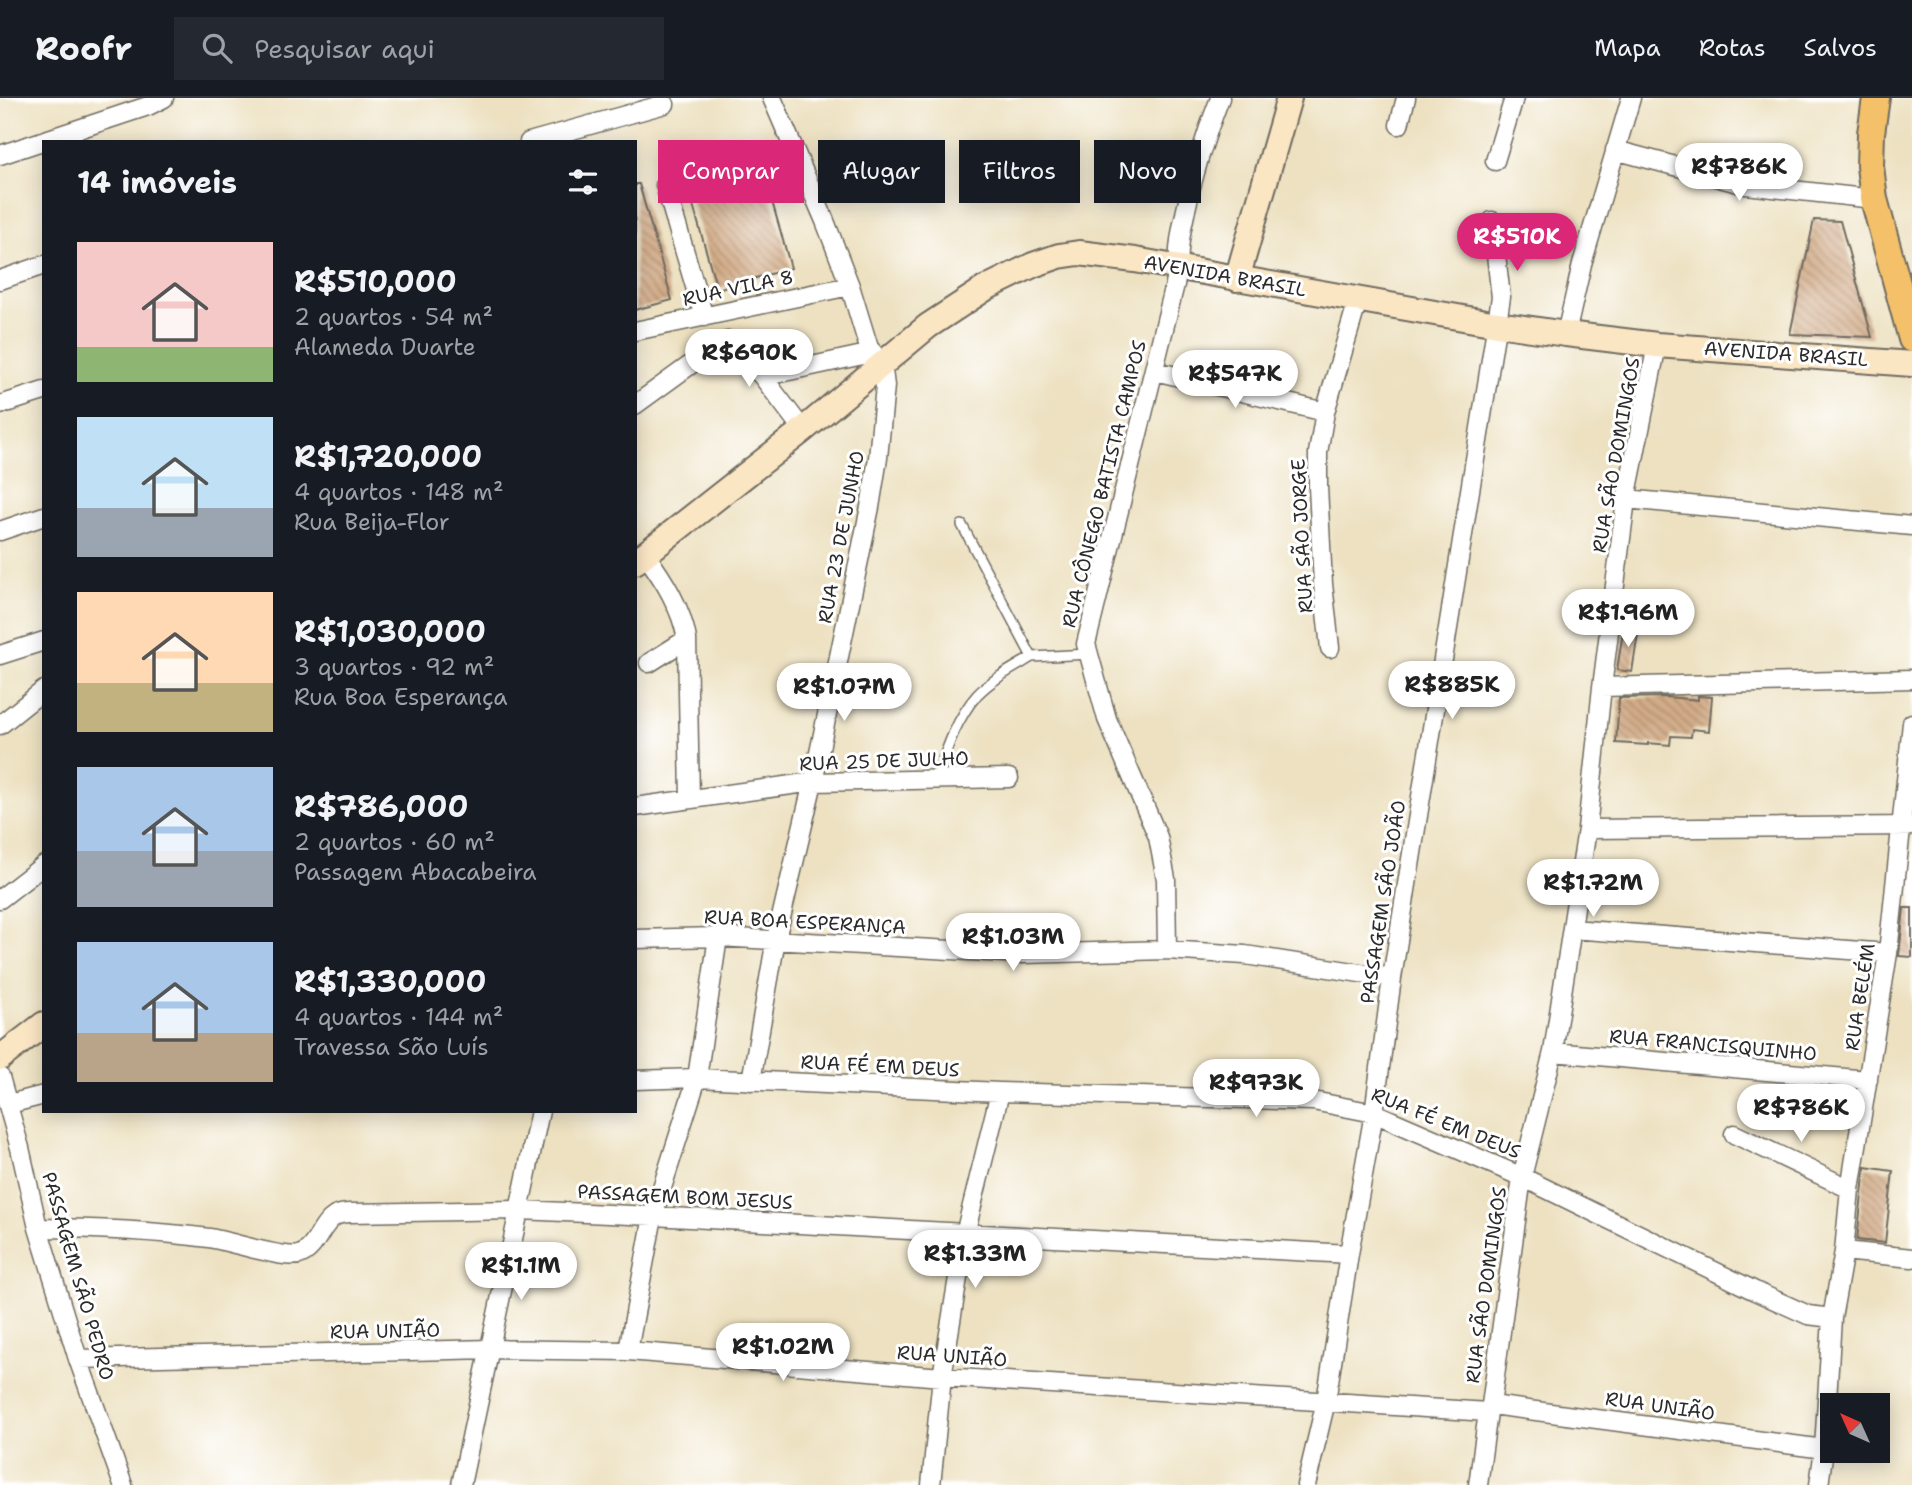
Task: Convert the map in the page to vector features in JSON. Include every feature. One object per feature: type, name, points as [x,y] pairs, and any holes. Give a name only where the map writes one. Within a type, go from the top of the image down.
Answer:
[{"type":"main road","points":[[1237,279],[1289,98]]},
{"type":"main road","points":[[1876,98],[1870,166],[1874,199],[1912,336]]},
{"type":"main road","name":"AVENIDA BRASIL","points":[[640,558],[803,430],[877,358],[986,288],[1033,265],[1059,256],[1079,253],[1108,256],[1566,334],[1657,345],[1912,364]]},
{"type":"main road","points":[[0,1058],[42,1026]]},
{"type":"street","points":[[47,140],[148,106],[164,98]]},
{"type":"street","name":"RUA 23 DE JUNHO","points":[[751,1081],[776,939],[813,782],[867,519],[878,458],[885,386],[825,221],[772,98]]},
{"type":"street","name":"RUA CÔNEGO BATISTA CAMPOS","points":[[1167,950],[1166,879],[1158,837],[1107,719],[1086,644],[1179,268],[1178,256],[1189,193],[1203,140],[1220,98]]},
{"type":"street","points":[[1399,125],[1406,98]]},
{"type":"street","points":[[1495,162],[1514,98]]},
{"type":"street","points":[[1566,334],[1582,264],[1631,98]]},
{"type":"street","points":[[536,140],[665,104]]},
{"type":"street","points":[[0,156],[42,142]]},
{"type":"street","points":[[1615,150],[1746,185],[1874,199]]},
{"type":"street","points":[[672,203],[712,315],[728,341],[762,376],[803,430]]},
{"type":"street","name":"PASSAGEM SÃO JOÃO","points":[[1306,1485],[1326,1401],[1374,1113],[1392,978],[1501,297],[1492,221]]},
{"type":"street","points":[[0,280],[42,266]]},
{"type":"street","name":"RUA VILA 8","points":[[637,331],[850,286]]},
{"type":"street","name":"RUA SÃO JORGE","points":[[1330,648],[1323,584],[1318,453],[1325,412],[1358,300]]},
{"type":"street","points":[[637,404],[708,352],[728,341]]},
{"type":"street","name":"RUA SÃO DOMINGOS","points":[[1478,1485],[1522,1177],[1553,1052],[1587,829],[1626,499],[1657,345]]},
{"type":"street","points":[[762,376],[877,358]]},
{"type":"street","points":[[1155,371],[1325,412]]},
{"type":"street","points":[[0,405],[42,392]]},
{"type":"street","points":[[1626,499],[1912,526]]},
{"type":"street","points":[[0,531],[42,517]]},
{"type":"street","points":[[640,558],[662,578],[681,615],[687,639],[690,799]]},
{"type":"street","points":[[649,663],[687,639]]},
{"type":"street","points":[[0,655],[42,641]]},
{"type":"street","points":[[1602,687],[1912,679]]},
{"type":"street","points":[[0,725],[42,692]]},
{"type":"street","name":"RUA BELÉM","points":[[1827,1393],[1832,1318],[1844,1251],[1850,1189],[1907,826],[1912,723]]},
{"type":"street","name":"RUA 25 DE JULHO","points":[[637,807],[813,782],[936,780],[984,788],[1009,778]]},
{"type":"street","points":[[1587,829],[1907,826]]},
{"type":"street","points":[[0,899],[42,867]]},
{"type":"street","points":[[1572,929],[1888,953]]},
{"type":"street","points":[[628,1351],[653,1216],[697,1078],[718,937]]},
{"type":"street","name":"RUA BOA ESPERANÇA","points":[[637,939],[776,939],[1023,954],[1167,950],[1245,955],[1392,978]]},
{"type":"street","name":"RUA FRANCISQUINHO","points":[[1553,1052],[1868,1080]]},
{"type":"street","name":"PASSAGEM SÃO PEDRO","points":[[0,1077],[9,1104],[38,1228],[78,1359],[123,1485]]},
{"type":"street","name":"RUA FÉ EM DEUS","points":[[637,1080],[697,1078],[1000,1093],[1313,1101],[1374,1113],[1522,1177],[1808,1315],[1832,1318]]},
{"type":"street","points":[[931,1485],[942,1377],[965,1234],[1000,1093]]},
{"type":"street","points":[[9,1104],[42,1096]]},
{"type":"street","points":[[461,1485],[540,1113]]},
{"type":"street","points":[[1734,1134],[1850,1189]]},
{"type":"street","name":"PASSAGEM BOM JESUS","points":[[38,1228],[106,1228],[198,1237],[299,1255],[308,1249],[325,1224],[337,1215],[520,1210],[1349,1254]]},
{"type":"street","points":[[1844,1251],[1912,1258]]},
{"type":"street","name":"RUA UNIÃO","points":[[78,1359],[491,1349],[628,1351],[942,1377],[1326,1401],[1489,1408],[1820,1449]]},
{"type":"street","name":"RUA BELÉM","points":[[1819,1485],[1822,1463]]},
{"type":"lane","points":[[962,525],[1032,657]]},
{"type":"lane","points":[[936,780],[948,743],[978,695],[1032,657],[1089,654]]},
{"type":"building","points":[[637,184],[639,184],[672,300],[637,309]]},
{"type":"building","points":[[692,203],[772,203],[791,268],[717,289]]},
{"type":"building","points":[[1814,220],[1840,221],[1872,337],[1790,334]]},
{"type":"building","points":[[1624,625],[1639,627],[1632,672],[1617,670]]},
{"type":"building","points":[[1698,696],[1712,697],[1709,731],[1692,729],[1691,737],[1671,736],[1670,745],[1616,743],[1619,698],[1667,697],[1698,700]]},
{"type":"building","points":[[1904,908],[1912,908],[1912,957],[1899,956]]},
{"type":"building","points":[[1865,1167],[1893,1171],[1885,1243],[1857,1240]]}]
